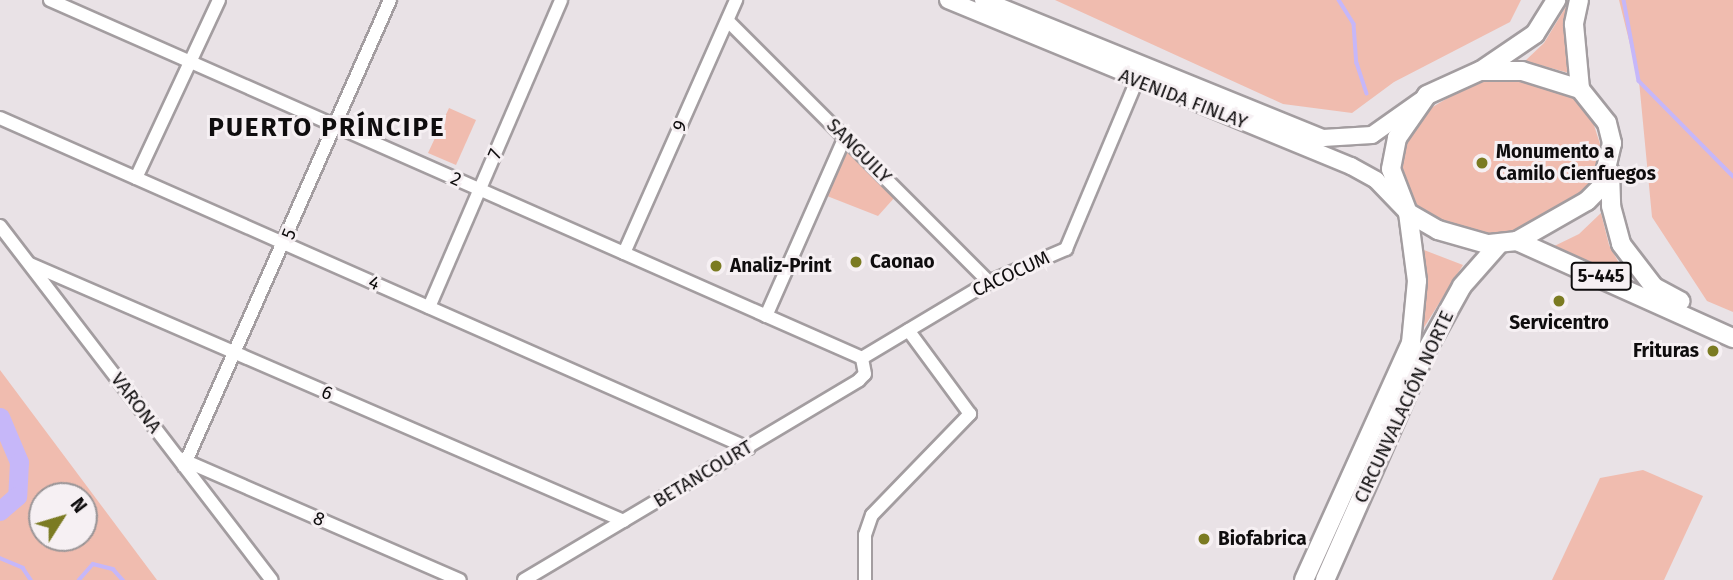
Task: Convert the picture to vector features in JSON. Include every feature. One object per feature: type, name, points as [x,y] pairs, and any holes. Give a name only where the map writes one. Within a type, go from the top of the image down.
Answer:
[{"type":"highway","points":[[1408,213],[1395,188],[1392,153],[1427,95],[1480,71],[1535,34],[1556,0]]},
{"type":"highway","points":[[1480,71],[1522,72],[1580,89],[1574,23],[1579,0]]},
{"type":"highway","name":"5-445","points":[[1580,89],[1607,123],[1614,225],[1635,266],[1654,287],[1733,326]]},
{"type":"highway","name":"5-445","points":[[1408,213],[1456,236],[1499,244],[1517,241],[1587,201],[1602,186],[1610,158]]},
{"type":"highway","name":"CIRCUNVALACIÓN NORTE","points":[[1304,580],[1410,344],[1417,281],[1408,213]]},
{"type":"highway","name":"5-445","points":[[1517,241],[1733,338]]},
{"type":"highway","name":"CIRCUNVALACIÓN NORTE","points":[[1325,580],[1426,351],[1462,286],[1499,244]]},
{"type":"main road","name":"AVENIDA FINLAY","points":[[948,0],[1139,75],[1351,166],[1376,180],[1408,213]]},
{"type":"main road","name":"AVENIDA FINLAY","points":[[984,0],[1139,75],[1323,138],[1372,135],[1427,95]]},
{"type":"street","name":"2","points":[[50,0],[862,358]]},
{"type":"street","points":[[136,178],[219,0]]},
{"type":"street","name":"5","points":[[183,462],[236,353],[390,0]]},
{"type":"street","name":"7","points":[[429,307],[561,0]]},
{"type":"street","name":"9","points":[[624,253],[736,0]]},
{"type":"street","name":"SANGUILY","points":[[727,21],[989,282]]},
{"type":"street","name":"CACOCUM","points":[[862,358],[989,282],[1066,249],[1139,75]]},
{"type":"street","name":"4","points":[[0,118],[748,448]]},
{"type":"street","points":[[766,316],[845,137]]},
{"type":"street","name":"VARONA","points":[[0,226],[272,580]]},
{"type":"street","name":"6","points":[[30,264],[624,521]]},
{"type":"street","points":[[865,580],[865,535],[872,515],[970,414],[908,330]]},
{"type":"street","name":"BETANCOURT","points":[[524,580],[859,380],[865,374],[862,358]]},
{"type":"street","name":"8","points":[[183,462],[460,580]]},
{"type":"shaded area","points":[[1055,0],[1521,0],[1510,22],[1394,82],[1352,113],[1283,104]]},
{"type":"shaded area","points":[[1619,0],[1733,0],[1733,312],[1707,301],[1652,217],[1639,81]]},
{"type":"shaded area","points":[[1567,5],[1569,73],[1525,61],[1544,43]]},
{"type":"shaded area","points":[[1490,80],[1532,83],[1571,96],[1592,119],[1601,147],[1601,169],[1568,212],[1487,243],[1410,215],[1397,177],[1403,136],[1421,114],[1466,87]]},
{"type":"shaded area","points":[[449,108],[476,120],[456,165],[428,153]]},
{"type":"shaded area","points":[[849,148],[895,197],[878,216],[827,196]]},
{"type":"shaded area","points":[[1601,213],[1609,245],[1625,274],[1651,301],[1542,252],[1579,234]]},
{"type":"shaded area","points":[[1424,250],[1463,265],[1423,329],[1426,279]]},
{"type":"shaded area","points":[[0,370],[84,482],[28,482],[28,552],[98,552],[98,501],[157,580],[0,580]]},
{"type":"shaded area","points":[[1643,470],[1703,496],[1664,580],[1552,580],[1600,478]]},
{"type":"waterway","points":[[1339,0],[1354,24],[1357,63],[1367,93]]},
{"type":"waterway","points":[[1624,0],[1639,81],[1733,176]]},
{"type":"waterway","points":[[0,417],[19,462],[17,496],[0,511]]},
{"type":"waterway","points":[[0,558],[23,568],[31,580]]},
{"type":"waterway","points":[[79,580],[93,564],[113,569],[123,580]]},
{"type":"place","name":"Monumento a Camilo Cienfuegos","points":[[1482,163]]},
{"type":"place","name":"Caonao","points":[[856,262]]},
{"type":"place","name":"Analiz-Print","points":[[716,266]]},
{"type":"place","name":"Servicentro","points":[[1559,301]]},
{"type":"place","name":"Frituras","points":[[1713,351]]},
{"type":"place","name":"Biofabrica","points":[[1204,539]]},
{"type":"district","name":"PUERTO PRÍNCIPE","points":[[327,128]]}]
